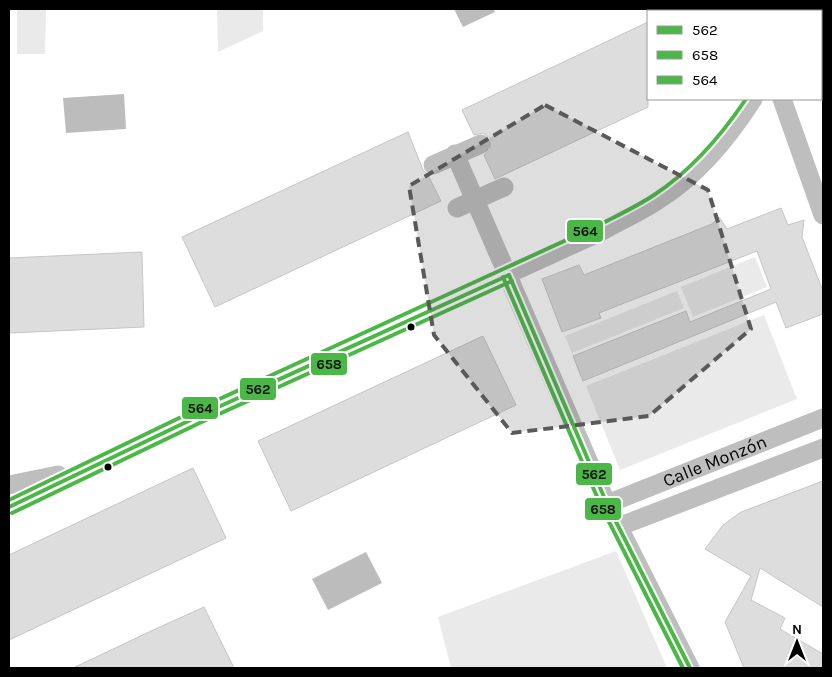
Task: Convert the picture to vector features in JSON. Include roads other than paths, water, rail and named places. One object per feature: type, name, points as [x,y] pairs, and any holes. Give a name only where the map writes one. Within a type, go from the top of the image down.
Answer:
[{"type":"street","points":[[9,507],[82,470],[509,275],[600,232],[659,200],[700,167],[733,130],[752,100]]},
{"type":"street","points":[[782,100],[823,215]]},
{"type":"street","points":[[433,165],[482,144]]},
{"type":"street","points":[[455,154],[501,256],[607,504],[690,668]]},
{"type":"street","points":[[457,208],[476,202],[504,187]]},
{"type":"street","name":"Calle Monzón","points":[[607,504],[823,418]]},
{"type":"street","name":"Calle Monzón","points":[[618,527],[823,448]]},
{"type":"street","points":[[9,485],[82,470]]}]
